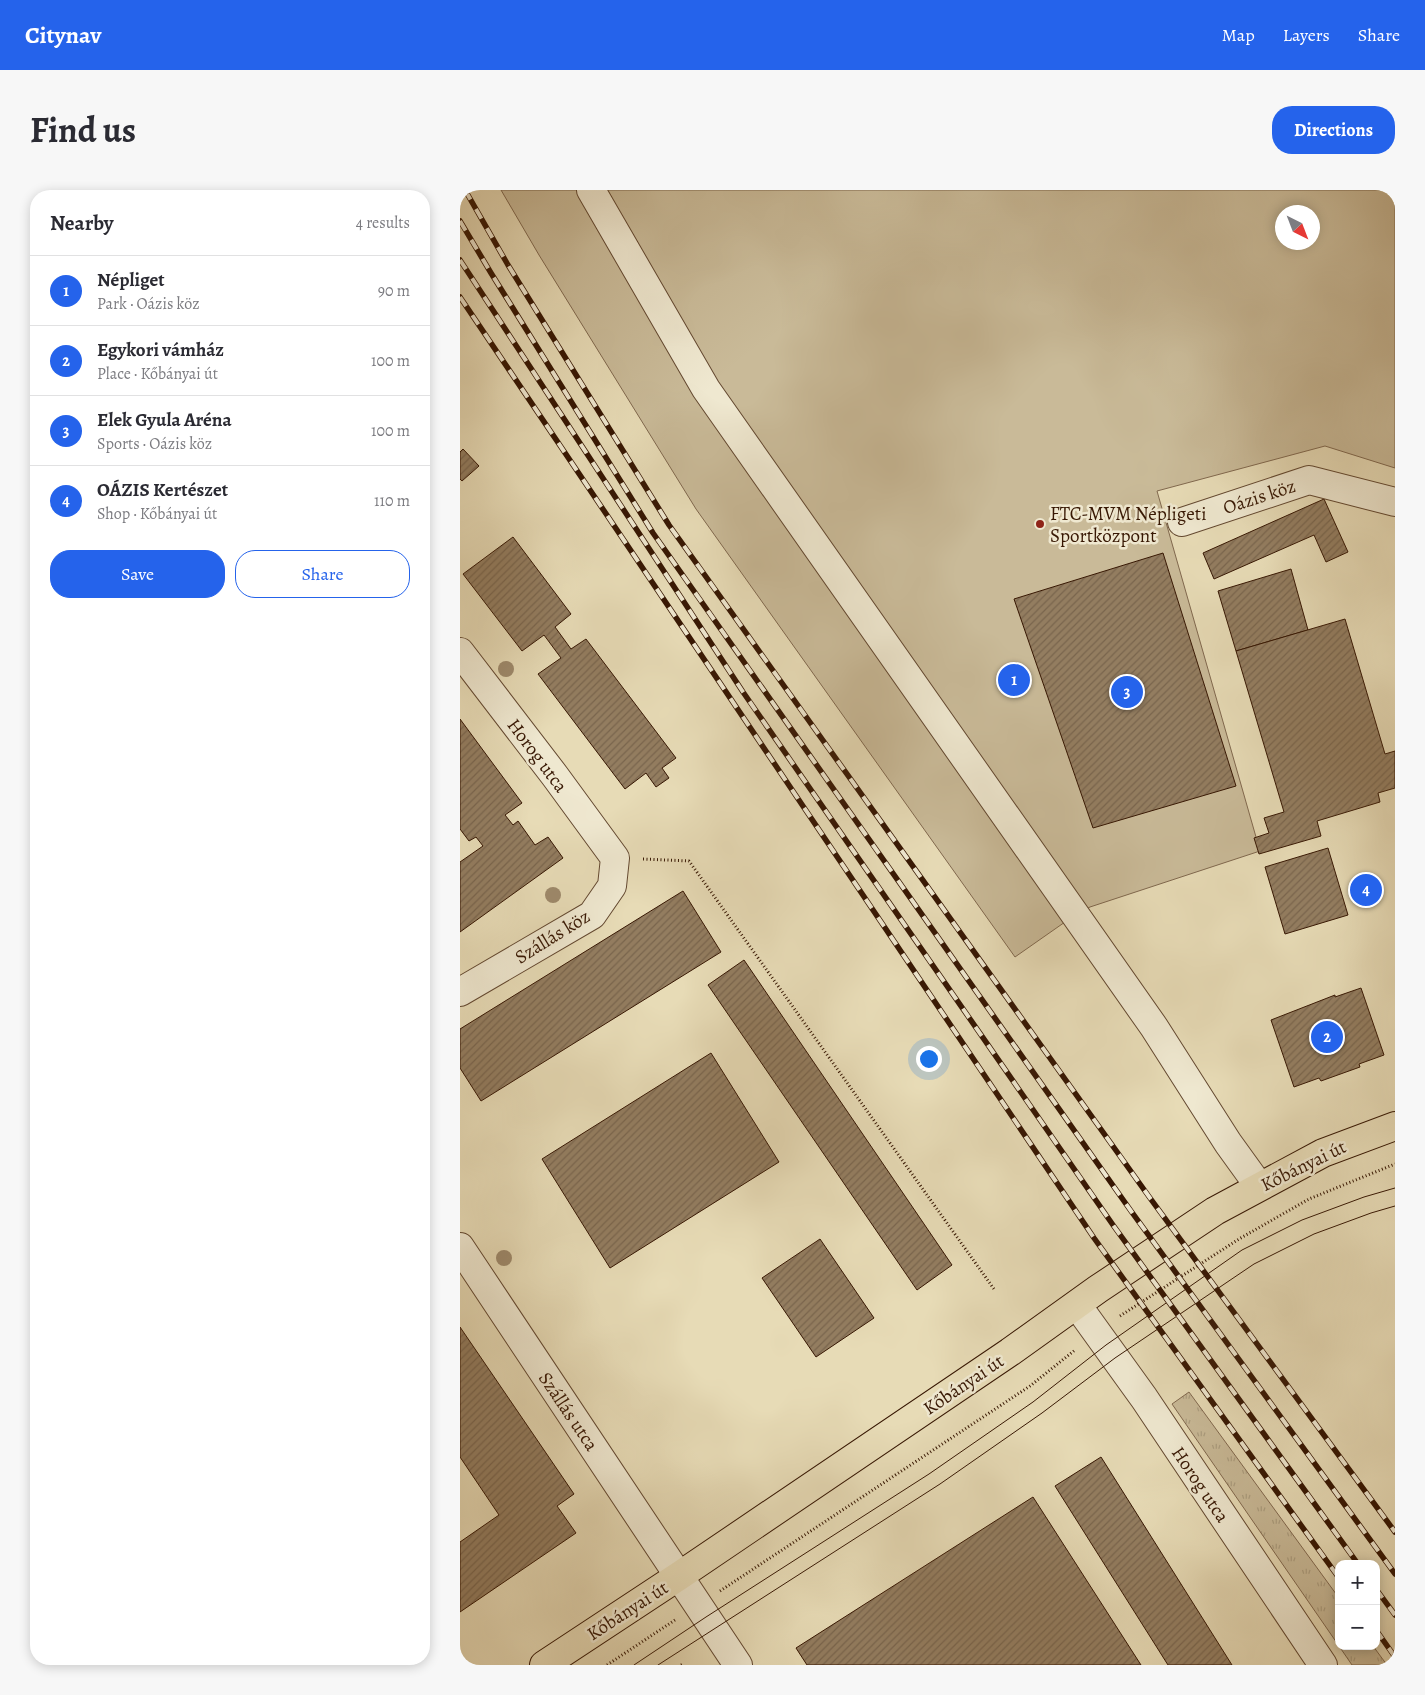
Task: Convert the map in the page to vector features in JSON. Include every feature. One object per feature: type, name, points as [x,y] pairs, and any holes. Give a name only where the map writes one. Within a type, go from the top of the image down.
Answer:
[{"type":"main road","name":"Kőbányai út","points":[[544,1665],[679,1576],[1215,1211],[1323,1153],[1395,1126]]},
{"type":"street","points":[[591,190],[706,389],[1154,1027],[1228,1143],[1259,1186]]},
{"type":"street","name":"Oázis köz","points":[[1182,522],[1309,480],[1395,502]]},
{"type":"street","name":"Horog utca","points":[[460,652],[615,858]]},
{"type":"street","name":"Szállás köz","points":[[460,992],[592,915],[612,886],[615,858]]},
{"type":"street","name":"Szállás utca","points":[[460,1246],[738,1665]]},
{"type":"street","name":"Horog utca","points":[[1077,1305],[1144,1398],[1323,1665]]},
{"type":"path","points":[[615,858],[689,861],[994,1289]]},
{"type":"path","points":[[607,1665],[1030,1386],[1072,1351],[1134,1306],[1231,1244],[1309,1199],[1395,1164]]},
{"type":"green space","name":"FTC-MVM Népligeti Sportközpont","points":[[501,190],[1395,190],[1395,468],[1325,446],[1157,491],[1260,851],[1090,907],[1075,915],[1015,957],[696,509]]},
{"type":"green space","points":[[1189,1392],[1335,1593],[1335,1640],[1172,1404]]},
{"type":"green space","points":[[1342,1650],[1376,1650],[1387,1665],[1352,1665]]},
{"type":"building","points":[[463,449],[479,466],[462,481],[460,479],[460,452]]},
{"type":"building","points":[[1324,499],[1348,552],[1326,562],[1314,535],[1214,579],[1203,553]]},
{"type":"building","points":[[513,537],[571,614],[555,627],[571,649],[586,639],[676,758],[662,768],[669,778],[656,787],[646,773],[625,789],[538,674],[561,658],[544,635],[522,651],[463,574]]},
{"type":"building","points":[[1163,553],[1236,786],[1093,828],[1014,599]]},
{"type":"building","points":[[1291,569],[1308,630],[1236,651],[1218,591]]},
{"type":"building","points":[[1345,619],[1385,754],[1395,751],[1395,788],[1378,793],[1380,802],[1317,821],[1321,836],[1259,854],[1254,838],[1269,833],[1264,818],[1284,812],[1236,651]]},
{"type":"building","points":[[460,719],[522,803],[505,815],[513,825],[518,821],[535,845],[548,837],[563,858],[460,932],[460,862],[483,846],[476,837],[469,841],[460,829]]},
{"type":"building","points":[[1328,848],[1348,915],[1285,934],[1265,867]]},
{"type":"building","points":[[683,891],[721,952],[481,1101],[460,1068],[460,1029]]},
{"type":"building","points":[[744,960],[952,1265],[917,1290],[708,985]]},
{"type":"building","points":[[1361,988],[1384,1055],[1359,1064],[1360,1067],[1321,1081],[1319,1078],[1294,1087],[1271,1020],[1335,995],[1335,997]]},
{"type":"building","points":[[711,1053],[779,1162],[610,1268],[542,1159]]},
{"type":"building","points":[[820,1239],[874,1318],[816,1357],[762,1278]]},
{"type":"building","points":[[460,1327],[574,1494],[557,1506],[576,1533],[460,1612],[460,1542],[499,1515],[460,1457]]},
{"type":"building","points":[[1101,1457],[1232,1665],[1168,1665],[1055,1486]]},
{"type":"building","points":[[1033,1497],[1141,1665],[807,1665],[796,1648]]},
{"type":"tram line","points":[[634,1665],[929,1474],[1033,1402],[1106,1345],[1242,1250],[1302,1220],[1364,1197],[1395,1188]]},
{"type":"tram line","points":[[658,1665],[940,1484],[1042,1413],[1115,1358],[1254,1264],[1314,1234],[1395,1206]]},
{"type":"railway","points":[[465,190],[508,265],[669,525],[1150,1198],[1395,1532]]},
{"type":"railway","points":[[460,221],[653,533],[1131,1211],[1395,1574]]},
{"type":"railway","points":[[460,260],[743,692],[1113,1225],[1355,1560]]},
{"type":"railway","points":[[460,297],[1094,1238],[1335,1572]]},
{"type":"railway","points":[[1380,1594],[1395,1615]]},
{"type":"railway","points":[[1380,1636],[1395,1657]]},
{"type":"place","name":"FTC-MVM Népligeti Sportközpont","points":[[1040,524]]},
{"type":"place","name":"Népliget","points":[[1014,680]]},
{"type":"place","name":"Elek Gyula Aréna","points":[[1127,692]]},
{"type":"place","name":"OÁZIS Kertészet","points":[[1366,890]]},
{"type":"place","name":"Egykori vámház","points":[[1327,1037]]}]
